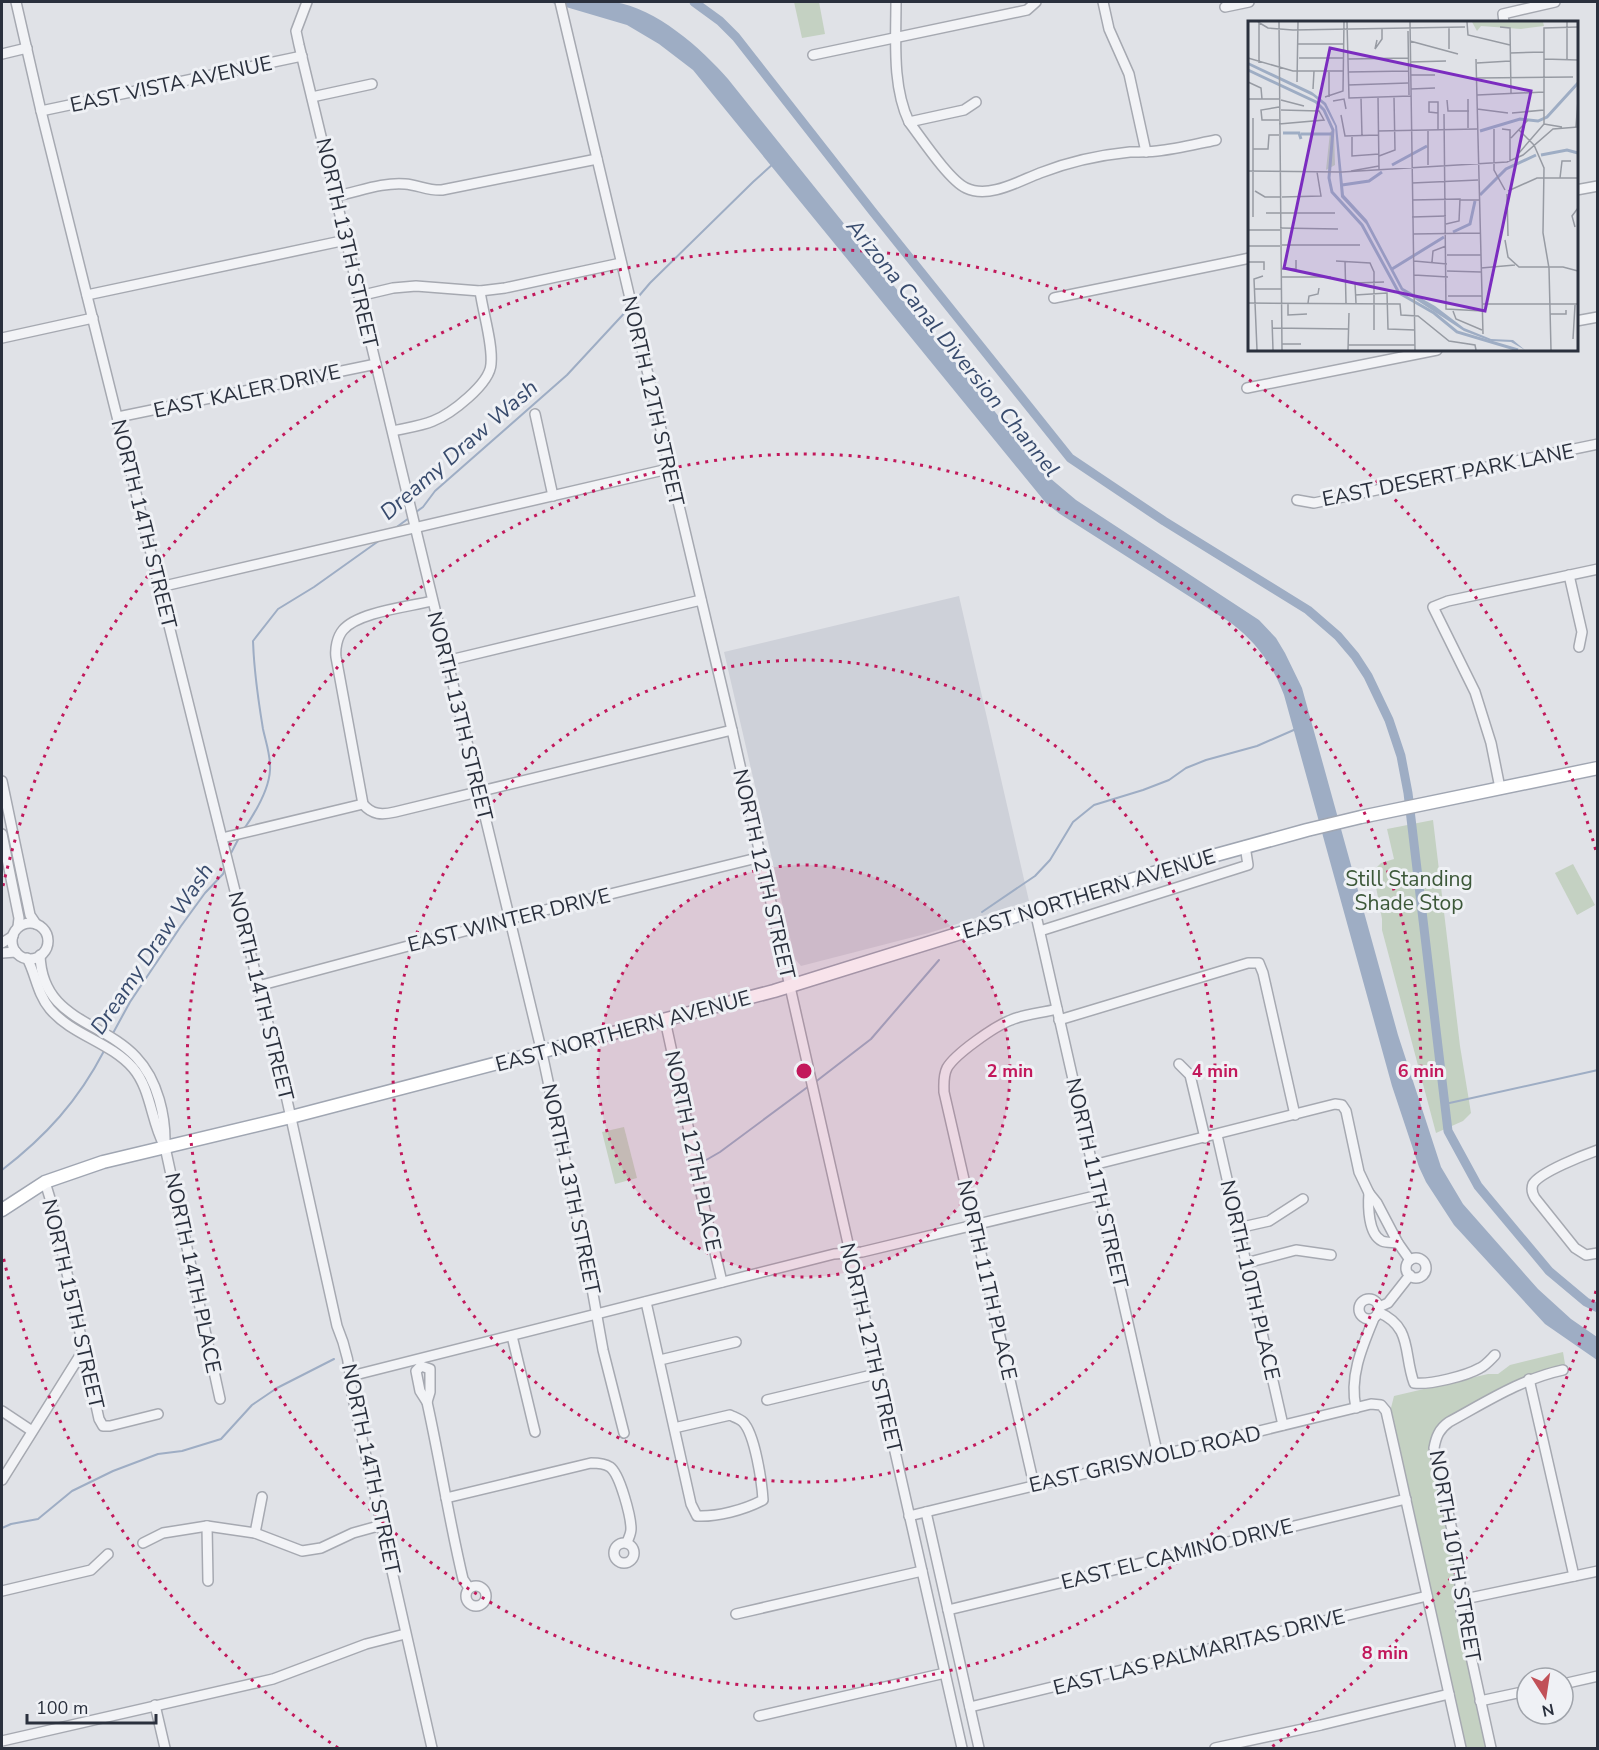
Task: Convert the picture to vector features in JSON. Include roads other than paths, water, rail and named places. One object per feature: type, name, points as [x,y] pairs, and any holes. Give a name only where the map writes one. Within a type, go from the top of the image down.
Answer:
[{"type":"main road","name":"EAST NORTHERN AVENUE","points":[[2,1210],[45,1182],[88,1167],[542,1053],[790,986],[1245,846],[1339,821],[1598,768]]},
{"type":"street","name":"NORTH 14TH STREET","points":[[16,2],[41,111],[291,1117],[337,1326],[351,1376],[352,1394],[432,1749]]},
{"type":"street","name":"NORTH 13TH STREET","points":[[307,2],[296,31],[542,1053],[603,1350],[624,1433]]},
{"type":"street","points":[[896,2],[898,74],[905,113],[909,122],[952,177],[966,189],[993,190],[1011,186],[1064,165],[1116,154],[1169,149],[1215,140]]},
{"type":"street","points":[[813,55],[1027,10],[1036,2]]},
{"type":"street","points":[[1103,2],[1109,29],[1129,74],[1146,152]]},
{"type":"street","points":[[1226,7],[1249,2]]},
{"type":"street","points":[[1504,18],[1555,2]]},
{"type":"street","name":"NORTH 12TH STREET","points":[[561,6],[732,730],[962,1749]]},
{"type":"street","points":[[2,54],[27,48]]},
{"type":"street","name":"EAST VISTA AVENUE","points":[[41,111],[302,56]]},
{"type":"street","points":[[312,97],[372,84]]},
{"type":"street","points":[[909,122],[964,110],[976,102]]},
{"type":"street","points":[[336,196],[387,184],[403,183],[435,191],[597,159]]},
{"type":"street","points":[[1578,190],[1598,186]]},
{"type":"street","points":[[87,295],[346,240]]},
{"type":"street","points":[[1054,298],[1248,258]]},
{"type":"street","points":[[359,296],[393,288],[416,286],[480,291],[621,263]]},
{"type":"street","points":[[393,431],[432,422],[446,415],[483,383],[495,368],[480,291]]},
{"type":"street","points":[[1578,321],[1598,317]]},
{"type":"street","points":[[2,338],[93,318]]},
{"type":"street","points":[[1247,388],[1432,351]]},
{"type":"street","name":"EAST KALER DRIVE","points":[[117,417],[376,364]]},
{"type":"street","points":[[535,414],[553,496]]},
{"type":"street","name":"EAST DESERT PARK LANE","points":[[1298,500],[1314,503],[1598,444]]},
{"type":"street","points":[[160,587],[669,469]]},
{"type":"street","points":[[1500,788],[1491,743],[1478,700],[1460,659],[1433,608],[1448,601],[1598,569]]},
{"type":"street","points":[[1569,575],[1582,632],[1579,647]]},
{"type":"street","points":[[446,661],[701,600]]},
{"type":"street","points":[[366,808],[336,657],[338,640],[343,630],[359,619],[432,601]]},
{"type":"street","points":[[222,838],[366,808],[386,814],[732,730]]},
{"type":"street","name":"NORTH 14TH PLACE","points":[[2,780],[28,907],[36,924],[43,928],[48,938],[46,949],[40,955],[45,980],[53,998],[67,1012],[116,1041],[135,1056],[150,1076],[166,1127],[165,1147],[220,1399]]},
{"type":"street","points":[[2,834],[19,918],[18,927],[13,936],[2,943]]},
{"type":"street","name":"EAST NORTHERN AVENUE","points":[[1041,931],[1248,865],[1245,846]]},
{"type":"street","name":"EAST WINTER DRIVE","points":[[258,986],[760,856]]},
{"type":"street","name":"NORTH 11TH STREET","points":[[1035,911],[1158,1456]]},
{"type":"street","points":[[18,927],[27,923],[36,924]]},
{"type":"street","points":[[13,936],[16,952]]},
{"type":"street","points":[[2,953],[16,952],[27,958],[40,955]]},
{"type":"street","name":"NORTH 14TH PLACE","points":[[27,958],[38,991],[52,1011],[129,1064],[137,1074],[146,1095],[156,1132],[165,1147]]},
{"type":"street","points":[[1059,1020],[1248,963],[1259,963],[1294,1115]]},
{"type":"street","name":"NORTH 11TH PLACE","points":[[1034,1485],[944,1092],[947,1068],[957,1056],[1011,1020],[1057,1009]]},
{"type":"street","name":"NORTH 12TH PLACE","points":[[665,1020],[692,1155],[722,1282]]},
{"type":"street","points":[[1179,1064],[1190,1076],[1205,1138]]},
{"type":"street","points":[[1093,1165],[1335,1104],[1342,1105],[1346,1111],[1359,1172],[1369,1193],[1410,1260]]},
{"type":"street","name":"NORTH 10TH PLACE","points":[[1217,1135],[1283,1425]]},
{"type":"street","points":[[1598,1149],[1557,1167],[1540,1177],[1532,1185],[1534,1198],[1575,1248],[1586,1256],[1598,1253]]},
{"type":"street","name":"NORTH 15TH STREET","points":[[45,1182],[99,1419],[103,1426],[110,1426],[158,1414]]},
{"type":"street","points":[[1369,1193],[1368,1204],[1375,1233],[1384,1241],[1398,1243]]},
{"type":"street","points":[[351,1376],[421,1362],[512,1335],[834,1254],[862,1252],[1099,1195]]},
{"type":"street","points":[[1238,1228],[1269,1221],[1303,1199]]},
{"type":"street","points":[[1246,1263],[1296,1250],[1331,1255]]},
{"type":"street","points":[[1421,1259],[1425,1263],[1424,1274],[1419,1278],[1410,1275],[1406,1268],[1410,1260],[1421,1259]]},
{"type":"street","points":[[1356,1408],[1353,1395],[1354,1376],[1377,1312],[1389,1303],[1410,1275]]},
{"type":"street","points":[[646,1302],[660,1360],[674,1428],[691,1504],[696,1516],[707,1517],[752,1506],[762,1500],[750,1432],[743,1422],[730,1415],[674,1428]]},
{"type":"street","points":[[1377,1312],[1392,1319],[1405,1336],[1414,1383],[1423,1384],[1471,1373],[1483,1367],[1495,1355]]},
{"type":"street","points":[[512,1335],[535,1432]]},
{"type":"street","points":[[660,1360],[736,1342]]},
{"type":"street","points":[[2,1480],[84,1348]]},
{"type":"street","points":[[421,1362],[416,1371],[420,1391],[428,1402],[447,1508],[463,1579],[470,1588]]},
{"type":"street","name":"NORTH 10TH STREET","points":[[1491,1749],[1460,1600],[1459,1562],[1434,1448],[1437,1435],[1449,1422],[1501,1392],[1529,1379],[1563,1370]]},
{"type":"street","points":[[767,1400],[876,1374]]},
{"type":"street","points":[[1529,1379],[1574,1576]]},
{"type":"street","name":"EAST GRISWOLD ROAD","points":[[909,1516],[1371,1404],[1381,1405]]},
{"type":"street","name":"NORTH 10TH STREET","points":[[1381,1405],[1386,1412],[1461,1749]]},
{"type":"street","points":[[2,1411],[32,1431]]},
{"type":"street","points":[[446,1498],[591,1463],[610,1467],[619,1477],[622,1486],[631,1529],[627,1543]]},
{"type":"street","points":[[255,1533],[262,1497]]},
{"type":"street","name":"EAST EL CAMINO DRIVE","points":[[948,1610],[1406,1499]]},
{"type":"street","points":[[926,1512],[979,1749]]},
{"type":"street","points":[[142,1543],[163,1533],[207,1526],[255,1533],[302,1551],[321,1548],[353,1533],[382,1525]]},
{"type":"street","points":[[207,1526],[208,1581]]},
{"type":"street","points":[[2,1591],[91,1569],[108,1554]]},
{"type":"street","points":[[736,1614],[922,1571]]},
{"type":"street","points":[[1460,1600],[1598,1571]]},
{"type":"street","name":"EAST LAS PALMARITAS DRIVE","points":[[970,1707],[1427,1596]]},
{"type":"street","points":[[2,1742],[273,1679],[366,1644],[405,1634]]},
{"type":"street","points":[[759,1716],[945,1673]]},
{"type":"street","points":[[1575,1682],[1598,1677]]},
{"type":"street","points":[[1215,1749],[1449,1694]]},
{"type":"street","points":[[1480,1701],[1515,1694]]},
{"type":"street","points":[[155,1705],[165,1749]]},
{"type":"water","points":[[606,1],[630,6],[646,12],[677,31],[705,55],[728,79],[1044,473],[1076,500],[1259,620],[1276,638],[1302,688],[1398,1035],[1441,1167],[1463,1204],[1538,1289],[1571,1319],[1597,1337],[1597,1360],[1545,1324],[1454,1225],[1426,1182],[1392,1086],[1284,695],[1263,655],[1249,638],[1231,623],[1046,503],[693,70],[659,44],[627,25],[549,2]]},
{"type":"waterway","name":"Arizona Canal Diversion Channel","points":[[694,2],[720,21],[736,37],[1070,458],[1164,521],[1308,610],[1338,636],[1355,656],[1368,676],[1389,720],[1401,756],[1408,793],[1448,1131],[1478,1186],[1549,1271],[1586,1302],[1598,1308]]},
{"type":"waterway","name":"Dreamy Draw Wash","points":[[633,303],[650,283],[774,163]]},
{"type":"waterway","name":"Dreamy Draw Wash","points":[[416,512],[423,507],[435,491],[567,375],[630,307]]},
{"type":"waterway","name":"Dreamy Draw Wash","points":[[394,529],[409,518]]},
{"type":"waterway","name":"Dreamy Draw Wash","points":[[244,829],[257,809],[270,770],[258,696],[253,641],[278,609],[314,587],[380,540]]},
{"type":"waterway","points":[[982,912],[1035,876],[1050,860],[1073,822],[1094,805],[1143,790],[1169,780],[1186,768],[1206,760],[1257,746],[1296,729]]},
{"type":"waterway","name":"Dreamy Draw Wash","points":[[230,855],[240,836]]},
{"type":"waterway","name":"Dreamy Draw Wash","points":[[112,1035],[130,1002],[181,926],[205,893],[223,874],[226,866]]},
{"type":"waterway","points":[[814,1083],[871,1039],[939,960]]},
{"type":"waterway","name":"Dreamy Draw Wash","points":[[2,1170],[47,1131],[60,1116],[83,1086],[104,1051]]},
{"type":"waterway","points":[[1445,1104],[1598,1070]]},
{"type":"waterway","points":[[701,1163],[720,1152],[809,1086]]},
{"type":"waterway","points":[[2,1528],[38,1519],[72,1491],[113,1471],[158,1454],[182,1451],[221,1439],[252,1405],[277,1388],[334,1359]]},
{"type":"park label","name":"Still Standing Shade Stop","points":[[1409,891]]}]
